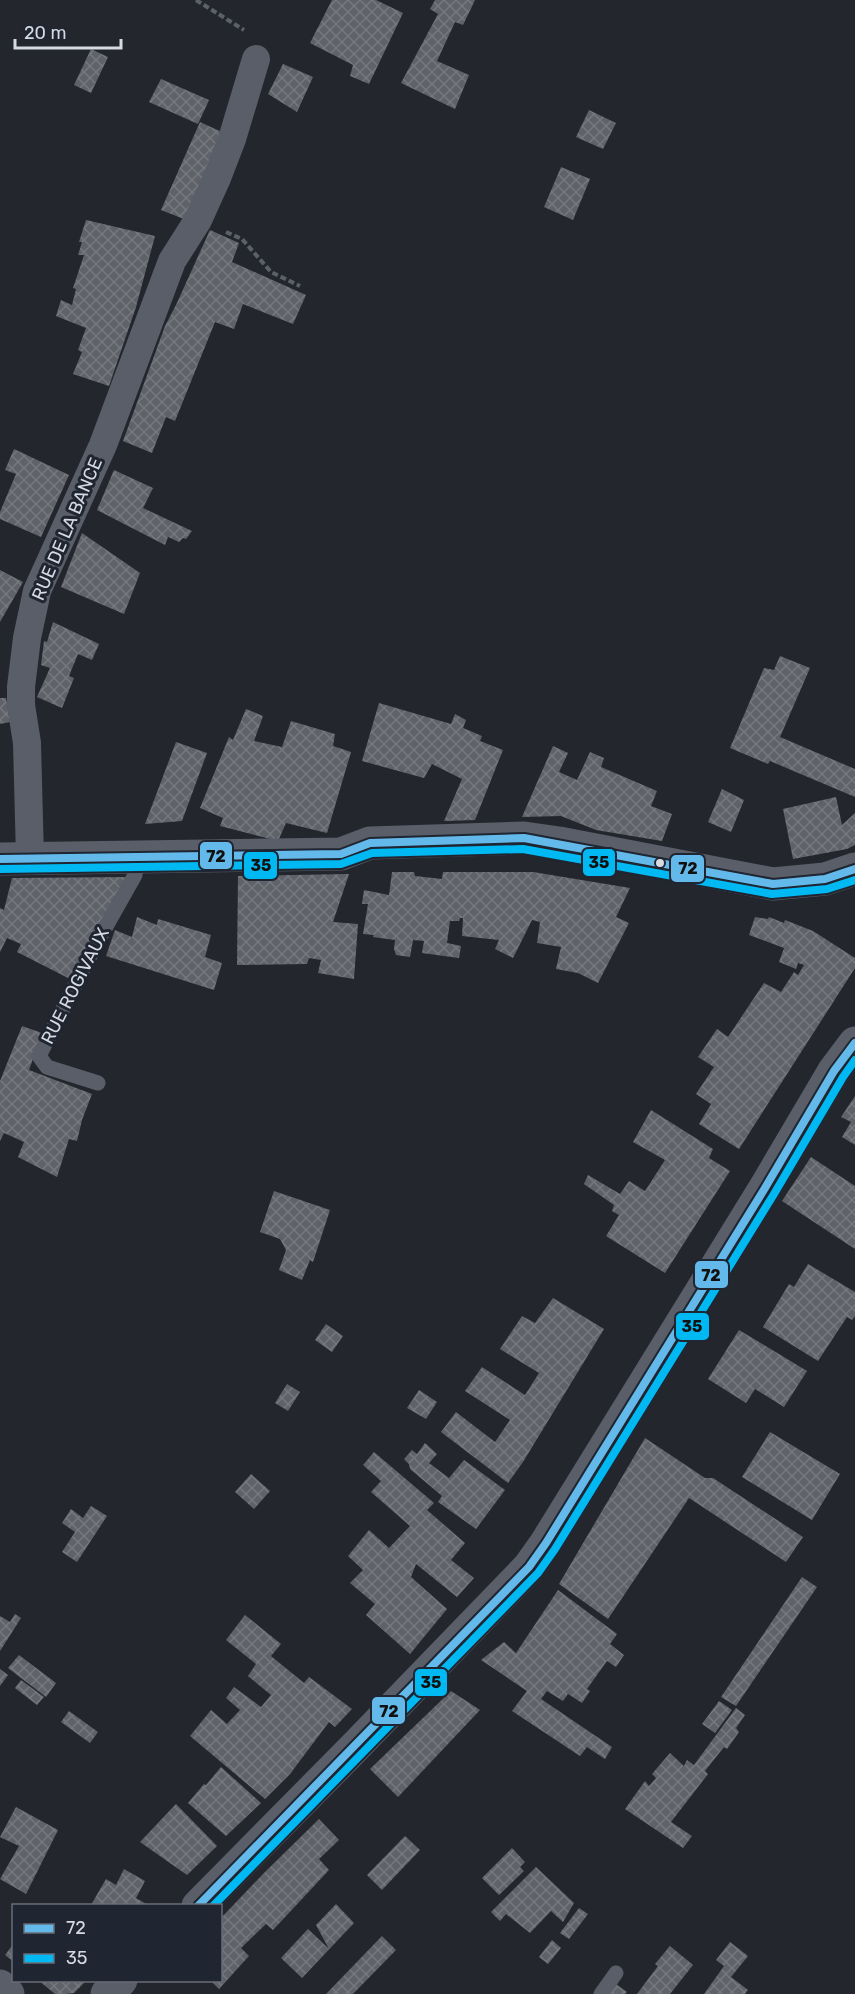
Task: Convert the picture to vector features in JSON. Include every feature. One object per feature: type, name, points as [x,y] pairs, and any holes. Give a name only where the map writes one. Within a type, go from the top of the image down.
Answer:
[{"type":"street","name":"RUE DE LA BANCE","points":[[15,858],[27,743],[21,687],[27,638],[37,591],[103,445],[172,261],[198,220],[232,139],[256,59]]},
{"type":"street","points":[[15,858],[341,854],[370,843],[524,838],[773,884],[825,879],[855,869]]},
{"type":"street","points":[[199,1904],[529,1567],[765,1188],[834,1071],[855,1043]]},
{"type":"street","points":[[107,1994],[119,1982]]},
{"type":"street","points":[[0,1986],[8,1994]]},
{"type":"lane","name":"RUE ROGIVAUX","points":[[98,1083],[47,1067],[39,1056],[95,946],[135,875],[137,856]]},
{"type":"lane","points":[[601,1994],[616,1973]]},
{"type":"path","points":[[196,0],[244,30],[253,39],[257,49],[256,59]]},
{"type":"path","points":[[198,220],[242,239],[271,272],[300,286]]},
{"type":"building","points":[[332,0],[376,0],[403,13],[369,84],[350,76],[353,65],[310,43]]},
{"type":"building","points":[[435,0],[475,0],[463,25],[455,22],[437,61],[469,75],[455,109],[401,83],[438,14],[430,9]]},
{"type":"building","points":[[91,49],[108,57],[91,93],[74,85]]},
{"type":"building","points":[[283,64],[313,77],[297,112],[268,94]]},
{"type":"building","points":[[161,79],[209,100],[198,124],[149,102]]},
{"type":"building","points":[[589,110],[616,123],[603,149],[576,137]]},
{"type":"building","points":[[200,122],[224,133],[189,221],[161,210]]},
{"type":"building","points":[[561,167],[590,179],[573,220],[544,207]]},
{"type":"building","points":[[86,220],[155,236],[136,307],[109,386],[73,374],[82,352],[78,350],[86,328],[56,316],[61,300],[72,305],[76,289],[73,288],[84,255],[78,255],[82,242],[79,242]]},
{"type":"building","points":[[210,230],[239,243],[232,262],[306,295],[293,324],[243,304],[234,329],[215,322],[175,421],[166,417],[152,453],[123,441],[165,326]]},
{"type":"building","points":[[14,449],[69,475],[41,537],[0,519],[0,512],[16,474],[5,470]]},
{"type":"building","points":[[114,470],[153,488],[143,508],[192,531],[186,539],[183,538],[179,542],[168,537],[165,545],[97,510]]},
{"type":"building","points":[[82,533],[140,573],[124,614],[61,587]]},
{"type":"building","points":[[0,570],[23,582],[0,622]]},
{"type":"building","points":[[53,622],[99,644],[92,660],[78,654],[69,676],[74,678],[62,708],[37,697],[50,668],[41,665],[44,641],[47,642]]},
{"type":"building","points":[[780,656],[810,668],[780,737],[855,769],[855,797],[770,761],[768,764],[730,748],[764,668],[774,670]]},
{"type":"building","points":[[0,698],[6,698],[10,722],[0,724]]},
{"type":"building","points":[[379,703],[451,724],[455,714],[466,720],[463,728],[482,736],[480,741],[503,750],[475,820],[444,821],[462,779],[432,764],[424,778],[362,761]]},
{"type":"building","points":[[246,709],[263,716],[254,741],[282,747],[291,721],[335,734],[333,746],[351,752],[327,833],[286,823],[278,841],[220,826],[223,818],[200,808],[229,737],[233,740]]},
{"type":"building","points":[[176,742],[207,753],[182,821],[145,824]]},
{"type":"building","points":[[553,746],[568,753],[559,772],[577,780],[590,752],[604,758],[601,767],[657,791],[651,806],[672,814],[662,841],[596,830],[561,816],[522,817]]},
{"type":"building","points":[[722,789],[744,800],[731,832],[708,822]]},
{"type":"building","points":[[836,797],[842,825],[855,813],[855,845],[847,849],[793,859],[783,809]]},
{"type":"building","points":[[392,872],[414,872],[415,876],[442,879],[443,872],[533,872],[630,888],[616,917],[629,923],[598,983],[578,973],[556,969],[561,947],[537,943],[540,922],[532,920],[513,958],[495,949],[499,940],[462,936],[463,918],[459,921],[450,921],[447,943],[461,946],[459,958],[422,953],[424,941],[413,940],[410,957],[396,955],[395,940],[363,934],[368,904],[362,904],[364,890],[389,895]]},
{"type":"building","points":[[349,874],[333,922],[358,924],[354,979],[318,973],[321,960],[309,958],[307,964],[237,965],[238,876]]},
{"type":"building","points":[[127,877],[72,980],[17,952],[21,944],[7,938],[0,952],[0,908],[4,910],[12,878]]},
{"type":"building","points":[[137,917],[157,925],[158,919],[211,935],[205,957],[222,963],[214,990],[106,956],[115,930],[132,937]]},
{"type":"building","points":[[755,917],[768,919],[769,917],[784,923],[785,920],[813,931],[855,958],[855,968],[739,1149],[699,1124],[711,1104],[696,1094],[714,1067],[698,1057],[717,1029],[728,1037],[764,983],[781,992],[794,972],[798,975],[804,965],[798,963],[796,969],[779,962],[784,948],[749,935]]},
{"type":"building","points":[[22,1026],[42,1033],[29,1070],[92,1094],[77,1141],[69,1139],[57,1177],[18,1157],[24,1142],[4,1133],[0,1141],[0,1081]]},
{"type":"building","points":[[855,1096],[855,1145],[842,1137],[851,1122],[841,1117]]},
{"type":"building","points":[[651,1110],[713,1149],[709,1158],[730,1171],[665,1273],[606,1236],[619,1215],[612,1211],[614,1205],[584,1184],[588,1175],[620,1194],[629,1181],[645,1191],[665,1160],[633,1142]]},
{"type":"building","points":[[811,1157],[855,1186],[855,1249],[782,1201]]},
{"type":"building","points":[[274,1191],[330,1210],[313,1262],[310,1260],[302,1280],[279,1270],[286,1250],[280,1239],[260,1232]]},
{"type":"building","points":[[808,1264],[855,1292],[855,1316],[852,1320],[847,1317],[818,1361],[763,1327],[789,1284],[794,1287]]},
{"type":"building","points":[[553,1298],[604,1329],[508,1483],[441,1432],[456,1412],[495,1442],[510,1420],[465,1391],[482,1367],[525,1395],[539,1373],[500,1349],[522,1316],[535,1323]]},
{"type":"building","points":[[326,1324],[343,1336],[332,1352],[315,1340]]},
{"type":"building","points":[[739,1330],[807,1371],[784,1407],[755,1389],[746,1403],[708,1379]]},
{"type":"building","points":[[287,1384],[300,1392],[288,1411],[275,1403]]},
{"type":"building","points":[[419,1390],[437,1402],[426,1419],[407,1408]]},
{"type":"building","points":[[770,1432],[840,1474],[812,1520],[742,1477]]},
{"type":"building","points":[[645,1438],[705,1478],[713,1478],[803,1537],[786,1562],[689,1498],[608,1619],[559,1584]]},
{"type":"building","points":[[425,1443],[437,1454],[429,1463],[449,1478],[464,1460],[505,1490],[476,1529],[438,1502],[442,1496],[410,1469],[404,1459],[412,1450],[417,1454]]},
{"type":"building","points":[[374,1452],[434,1503],[427,1510],[465,1543],[451,1560],[474,1578],[457,1597],[416,1564],[411,1577],[447,1609],[410,1654],[366,1615],[375,1604],[350,1583],[363,1570],[348,1556],[369,1530],[389,1548],[410,1526],[371,1492],[381,1481],[363,1465]]},
{"type":"building","points":[[251,1474],[270,1491],[254,1509],[235,1492]]},
{"type":"building","points":[[91,1506],[107,1516],[77,1562],[62,1552],[75,1532],[62,1523],[71,1509],[83,1518]]},
{"type":"building","points":[[802,1577],[817,1587],[736,1706],[721,1697]]},
{"type":"building","points":[[558,1590],[617,1634],[610,1644],[624,1655],[616,1667],[607,1661],[587,1689],[590,1691],[582,1703],[568,1694],[563,1701],[547,1691],[541,1699],[612,1747],[605,1759],[587,1747],[580,1756],[512,1711],[527,1691],[481,1660],[504,1642],[516,1653]]},
{"type":"building","points":[[15,1614],[21,1618],[0,1651],[0,1616],[10,1622]]},
{"type":"building","points":[[245,1615],[281,1644],[271,1656],[304,1683],[309,1677],[352,1709],[335,1727],[329,1722],[290,1774],[265,1799],[190,1736],[211,1710],[227,1724],[240,1710],[226,1698],[234,1687],[261,1707],[271,1695],[248,1676],[256,1664],[226,1640]]},
{"type":"building","points":[[19,1655],[56,1683],[46,1697],[8,1668]]},
{"type":"building","points":[[0,1669],[8,1675],[0,1686]]},
{"type":"building","points":[[21,1680],[44,1697],[37,1705],[15,1688]]},
{"type":"building","points":[[451,1691],[480,1710],[398,1797],[370,1769]]},
{"type":"building","points":[[719,1701],[732,1710],[715,1733],[702,1724]]},
{"type":"building","points":[[736,1708],[745,1715],[736,1728],[739,1732],[727,1749],[724,1747],[705,1771],[708,1774],[671,1822],[692,1836],[683,1848],[625,1809],[645,1781],[649,1786],[656,1778],[652,1774],[670,1753],[684,1766],[687,1760],[694,1765]]},
{"type":"building","points":[[69,1711],[98,1732],[90,1743],[61,1722]]},
{"type":"building","points":[[221,1767],[261,1803],[226,1836],[188,1803]]},
{"type":"building","points":[[176,1804],[217,1846],[187,1875],[140,1842]]},
{"type":"building","points":[[16,1807],[58,1830],[26,1894],[0,1879],[19,1846],[0,1837]]},
{"type":"building","points":[[319,1819],[339,1840],[319,1859],[329,1870],[273,1930],[266,1924],[241,1948],[249,1956],[219,1989],[212,1982],[222,1982],[222,1917]]},
{"type":"building","points":[[405,1836],[420,1850],[382,1890],[367,1875]]},
{"type":"building","points":[[512,1848],[525,1862],[520,1867],[524,1871],[499,1895],[482,1878]]},
{"type":"building","points":[[536,1867],[574,1903],[563,1922],[551,1911],[530,1933],[506,1914],[500,1921],[491,1912]]},
{"type":"building","points":[[124,1869],[145,1881],[136,1898],[146,1904],[92,1904],[106,1879],[116,1885]]},
{"type":"building","points":[[336,1904],[354,1923],[302,1978],[281,1958],[308,1929],[329,1949],[316,1925]]},
{"type":"building","points":[[579,1908],[588,1914],[569,1939],[560,1933]]},
{"type":"building","points":[[382,1936],[396,1950],[353,1994],[326,1994]]},
{"type":"building","points":[[552,1940],[561,1948],[548,1964],[539,1957]]},
{"type":"building","points":[[730,1942],[748,1956],[731,1977],[748,1990],[745,1994],[704,1994],[724,1966],[716,1960]]},
{"type":"building","points":[[12,1946],[12,1960],[5,1955]]},
{"type":"building","points":[[670,1946],[693,1965],[670,1994],[637,1994],[658,1966],[655,1964]]},
{"type":"building","points":[[40,1982],[85,1982],[74,1993],[55,1994]]},
{"type":"building","points":[[613,1982],[627,1992],[625,1994],[604,1994]]},
{"type":"transit line","name":"72","points":[[0,859],[341,854],[370,843],[524,838],[773,884],[825,879],[855,869]]},
{"type":"transit line","name":"35","points":[[0,869],[341,864],[372,853],[523,849],[772,894],[827,889],[855,880]]},
{"type":"transit line","name":"72","points":[[200,1904],[529,1567],[765,1188],[834,1071],[855,1043]]},
{"type":"transit line","name":"35","points":[[215,1904],[538,1573],[555,1549],[855,1060]]}]
